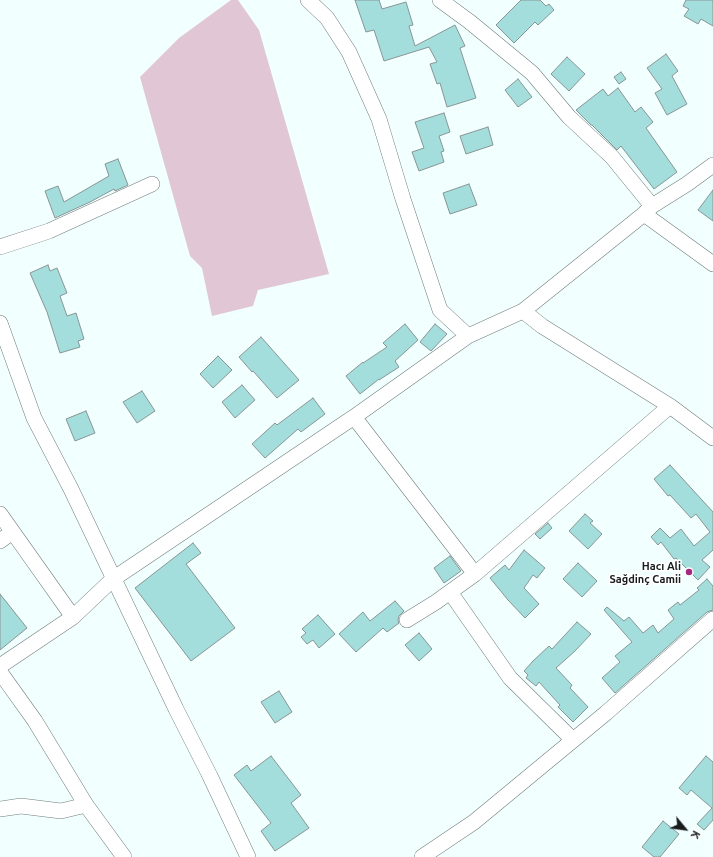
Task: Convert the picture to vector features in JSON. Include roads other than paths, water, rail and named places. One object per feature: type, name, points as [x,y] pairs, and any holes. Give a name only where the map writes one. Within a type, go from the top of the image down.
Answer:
[{"type":"street","points":[[308,0],[327,18],[350,52],[379,119],[440,310],[468,336]]},
{"type":"street","points":[[440,0],[470,22],[532,73],[569,117],[612,157],[648,210],[713,264]]},
{"type":"street","points":[[0,666],[73,617],[113,579],[354,417],[468,336],[523,311],[648,210],[713,165]]},
{"type":"street","points":[[0,247],[49,231],[152,184]]},
{"type":"street","points":[[523,311],[542,326],[670,406],[713,438]]},
{"type":"street","points":[[0,324],[34,418],[71,489],[248,857]]},
{"type":"street","points":[[407,620],[436,602],[475,574],[670,406]]},
{"type":"street","points":[[354,417],[475,574]]},
{"type":"street","points":[[0,514],[6,536],[73,617]]},
{"type":"street","points":[[450,592],[510,678],[573,740]]},
{"type":"street","points":[[422,857],[474,822],[606,713],[713,619]]},
{"type":"street","points":[[0,672],[34,721],[86,805],[124,857]]},
{"type":"street","points":[[0,809],[21,806],[61,811],[86,805]]},
{"type":"place","name":"Hacı Ali Sağdinç Camii","points":[[689,572]]}]
